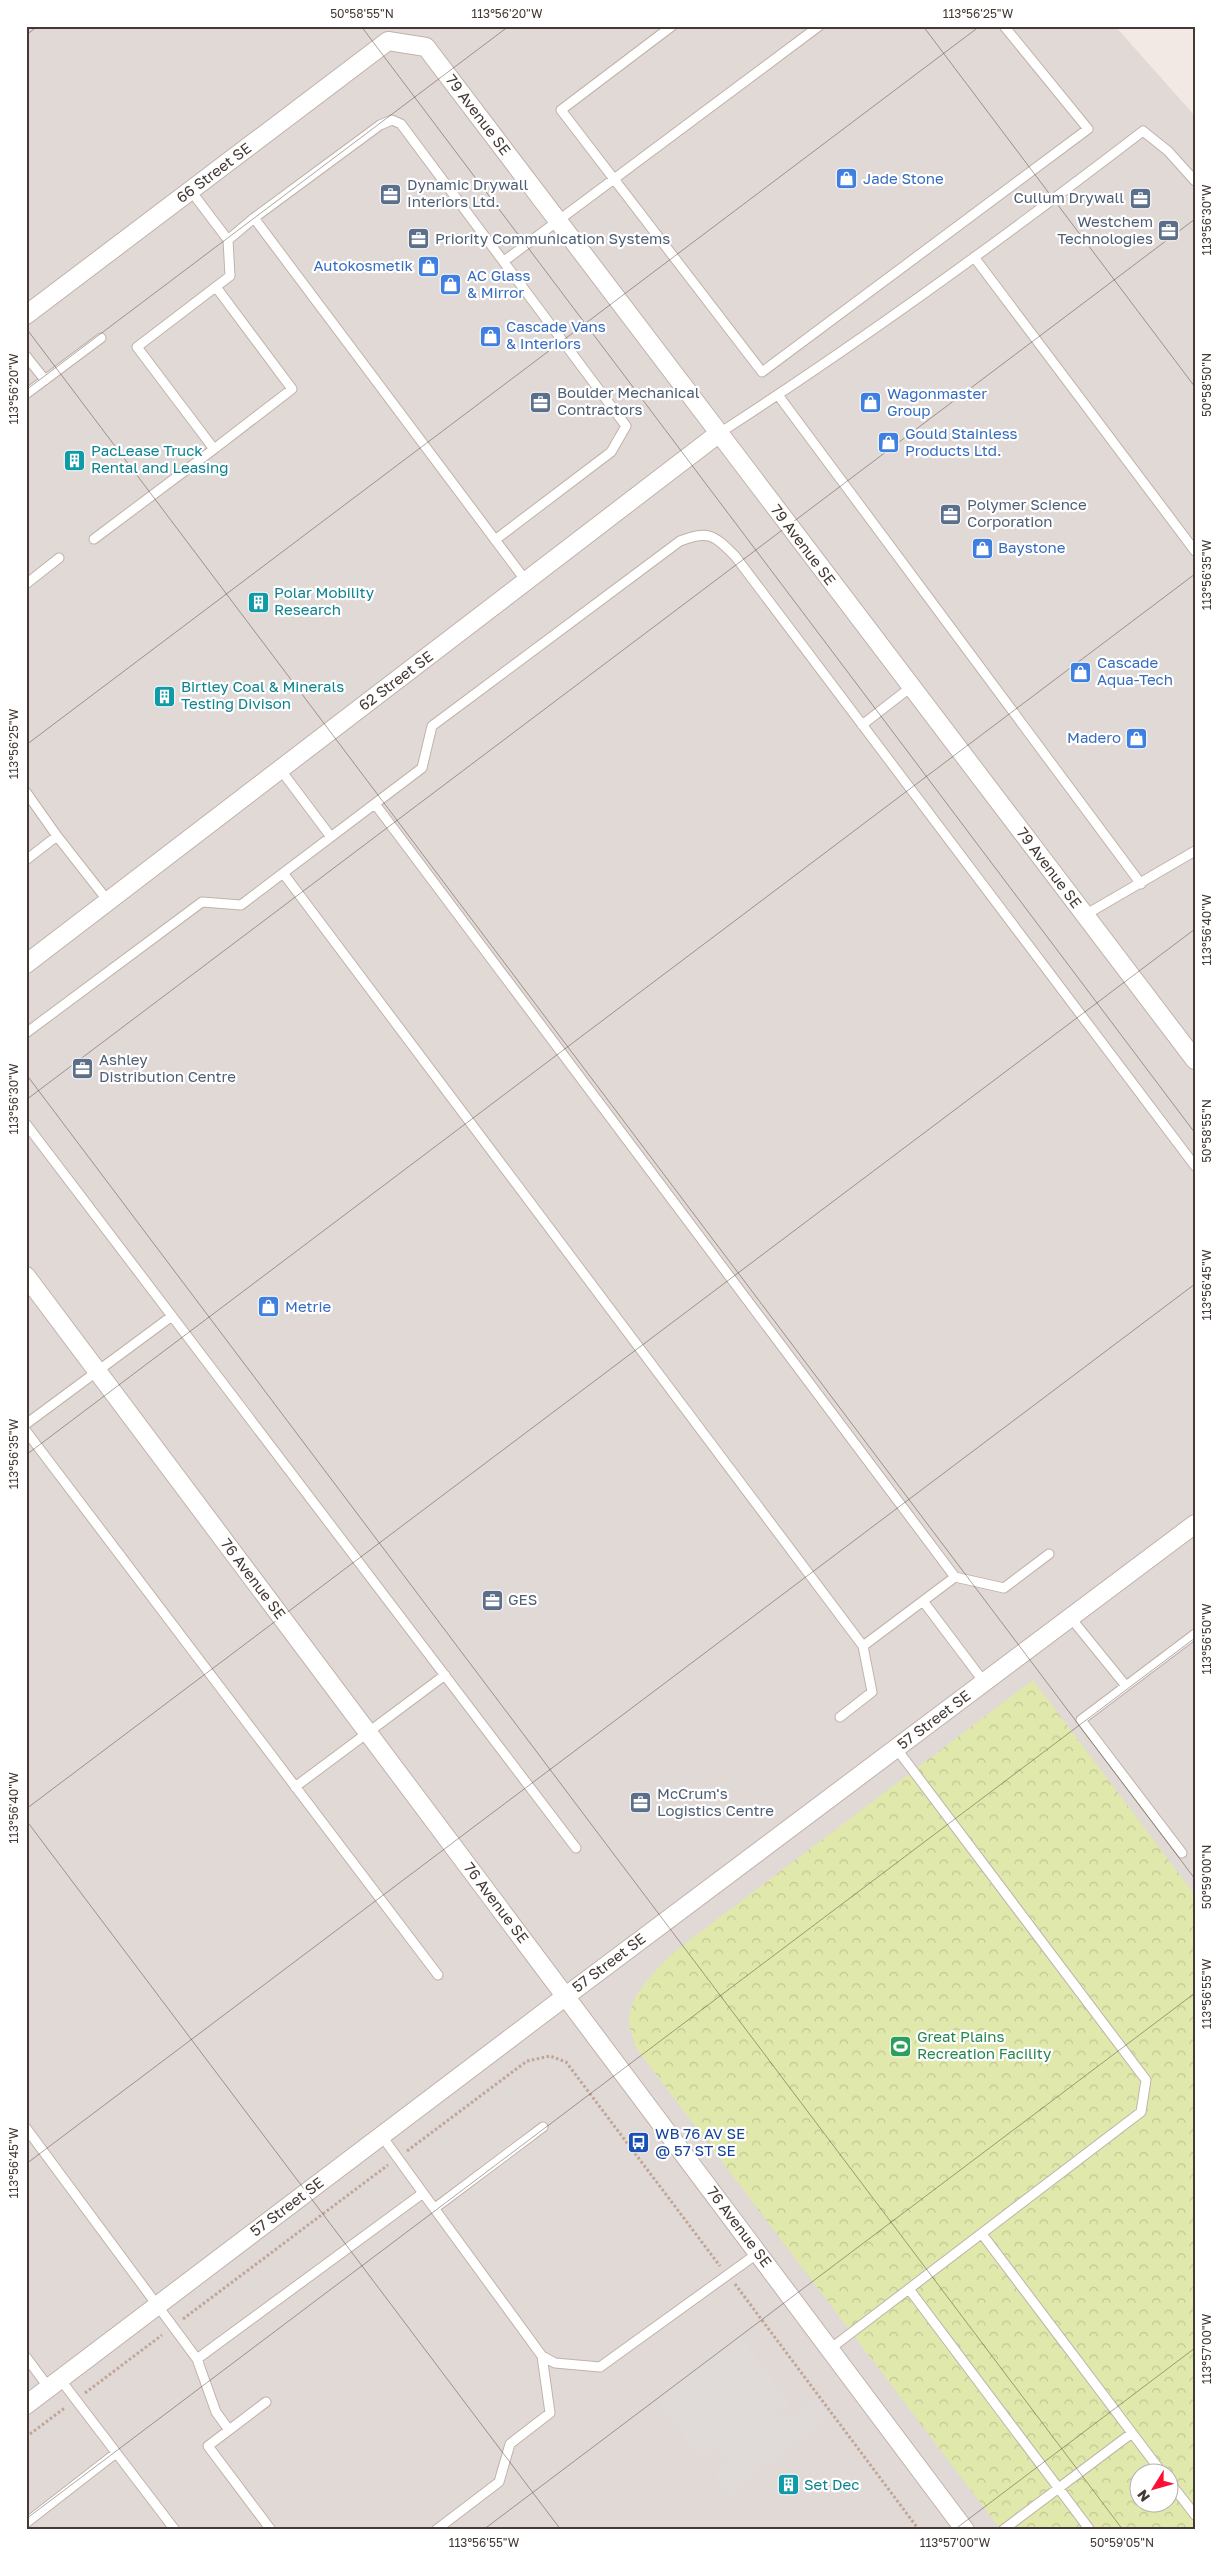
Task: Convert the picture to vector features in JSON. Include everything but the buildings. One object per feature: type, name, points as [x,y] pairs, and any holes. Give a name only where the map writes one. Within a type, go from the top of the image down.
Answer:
[{"type":"street","name":"66 Street SE","points":[[26,315],[388,41],[405,43]]},
{"type":"street","name":"79 Avenue SE","points":[[405,43],[426,47],[1195,1060]]},
{"type":"street","name":"62 Street SE","points":[[26,964],[718,434]]},
{"type":"street","name":"76 Avenue SE","points":[[26,1276],[965,2530]]},
{"type":"street","name":"57 Street SE","points":[[26,2405],[381,2135],[1195,1524]]},
{"type":"lane","points":[[672,26],[561,110],[612,179],[762,372],[1088,129],[1004,26]]},
{"type":"lane","points":[[504,261],[819,26]]},
{"type":"lane","points":[[228,240],[254,218],[380,125],[392,120],[401,124],[626,426],[611,452],[495,540]]},
{"type":"lane","points":[[718,434],[778,395],[974,257],[1143,131],[1168,151],[1195,181]]},
{"type":"lane","points":[[191,191],[228,240],[230,276],[137,346],[214,449]]},
{"type":"lane","points":[[254,218],[526,581]]},
{"type":"lane","points":[[974,257],[1195,551]]},
{"type":"lane","points":[[94,539],[292,389],[216,287]]},
{"type":"lane","points":[[26,394],[101,338]]},
{"type":"lane","points":[[26,356],[45,380]]},
{"type":"lane","points":[[778,395],[1141,884]]},
{"type":"lane","points":[[26,1033],[202,902],[241,905],[422,768],[432,726],[680,541],[699,534],[718,539],[735,556],[1193,1162]]},
{"type":"lane","points":[[26,584],[59,558]]},
{"type":"lane","points":[[862,725],[911,687]]},
{"type":"lane","points":[[280,769],[331,837]]},
{"type":"lane","points":[[26,792],[108,902]]},
{"type":"lane","points":[[375,804],[955,1577],[1004,1588],[1049,1554]]},
{"type":"lane","points":[[26,860],[57,836]]},
{"type":"lane","points":[[1085,915],[1195,851]]},
{"type":"lane","points":[[283,873],[864,1646],[872,1692],[840,1717]]},
{"type":"lane","points":[[26,1124],[576,1848]]},
{"type":"lane","points":[[26,1424],[64,1394],[98,1372],[172,1316]]},
{"type":"lane","points":[[26,1432],[438,1975]]},
{"type":"lane","points":[[864,1646],[955,1577]]},
{"type":"lane","points":[[923,1601],[984,1682]]},
{"type":"lane","points":[[1070,1617],[1126,1686]]},
{"type":"lane","points":[[1182,1853],[1081,1720],[1195,1634]]},
{"type":"lane","points":[[295,1787],[445,1675]]},
{"type":"lane","points":[[830,2349],[1141,2112],[1146,2080],[896,1748]]},
{"type":"lane","points":[[435,2208],[543,2127]]},
{"type":"lane","points":[[26,2128],[197,2359],[216,2412],[229,2430]]},
{"type":"lane","points":[[381,2135],[542,2356],[554,2363],[600,2367],[758,2253]]},
{"type":"lane","points":[[197,2359],[423,2193]]},
{"type":"lane","points":[[982,2234],[1155,2464]]},
{"type":"lane","points":[[909,2289],[1090,2530]]},
{"type":"lane","points":[[436,2530],[499,2482],[510,2444],[550,2413],[542,2356]]},
{"type":"lane","points":[[26,2357],[76,2400],[175,2530]]},
{"type":"lane","points":[[266,2402],[208,2446],[271,2530]]},
{"type":"lane","points":[[1003,2530],[1132,2433]]},
{"type":"lane","points":[[26,2523],[116,2453]]},
{"type":"lane","points":[[1178,2493],[1195,2515]]},
{"type":"path","points":[[26,2437],[527,2061],[550,2056],[566,2062],[919,2530]]},
{"type":"shaded area","points":[[26,26],[1115,26],[1195,116],[1195,2530],[26,2530]]},
{"type":"shaded area","points":[[739,2335],[790,2403],[775,2414],[783,2423],[816,2399],[830,2417],[729,2494],[715,2475],[730,2463],[718,2448],[702,2460],[656,2398]]},
{"type":"green space","points":[[1033,1680],[1195,1895],[1195,2530],[1001,2530],[636,2048],[629,2025],[629,2015],[637,1994],[674,1952]]},
{"type":"place","name":"Jade Stone","points":[[847,179]]},
{"type":"place","name":"Dynamic Drywall Interiors Ltd.","points":[[391,194]]},
{"type":"place","name":"Cullum Drywall","points":[[1140,198]]},
{"type":"place","name":"Westchem Technologies","points":[[1169,231]]},
{"type":"place","name":"Priority Communication Systems","points":[[419,239]]},
{"type":"place","name":"Autokosmetik","points":[[429,266]]},
{"type":"place","name":"AC Glass & Mirror","points":[[451,285]]},
{"type":"place","name":"Cascade Vans & Interiors","points":[[490,336]]},
{"type":"place","name":"Boulder Mechanical Contractors","points":[[541,402]]},
{"type":"place","name":"Wagonmaster Group","points":[[871,403]]},
{"type":"place","name":"Gould Stainless Products Ltd.","points":[[889,443]]},
{"type":"place","name":"PacLease Truck Rental and Leasing","points":[[75,460]]},
{"type":"place","name":"Polymer Science Corporation","points":[[951,514]]},
{"type":"place","name":"Baystone","points":[[982,548]]},
{"type":"place","name":"Polar Mobility Research","points":[[258,602]]},
{"type":"place","name":"Cascade Aqua-Tech","points":[[1081,672]]},
{"type":"place","name":"Birtley Coal & Minerals Testing Divison","points":[[165,696]]},
{"type":"place","name":"Madero","points":[[1137,738]]},
{"type":"place","name":"Ashley Distribution Centre","points":[[83,1069]]},
{"type":"place","name":"Metrie","points":[[269,1307]]},
{"type":"place","name":"GES","points":[[492,1600]]},
{"type":"place","name":"McCrum's Logistics Centre","points":[[641,1803]]},
{"type":"place","name":"Great Plains Recreation Facility","points":[[901,2046]]},
{"type":"place","name":"WB 76 AV SE @ 57 ST SE","points":[[639,2143]]},
{"type":"place","name":"Set Dec","points":[[788,2485]]}]
